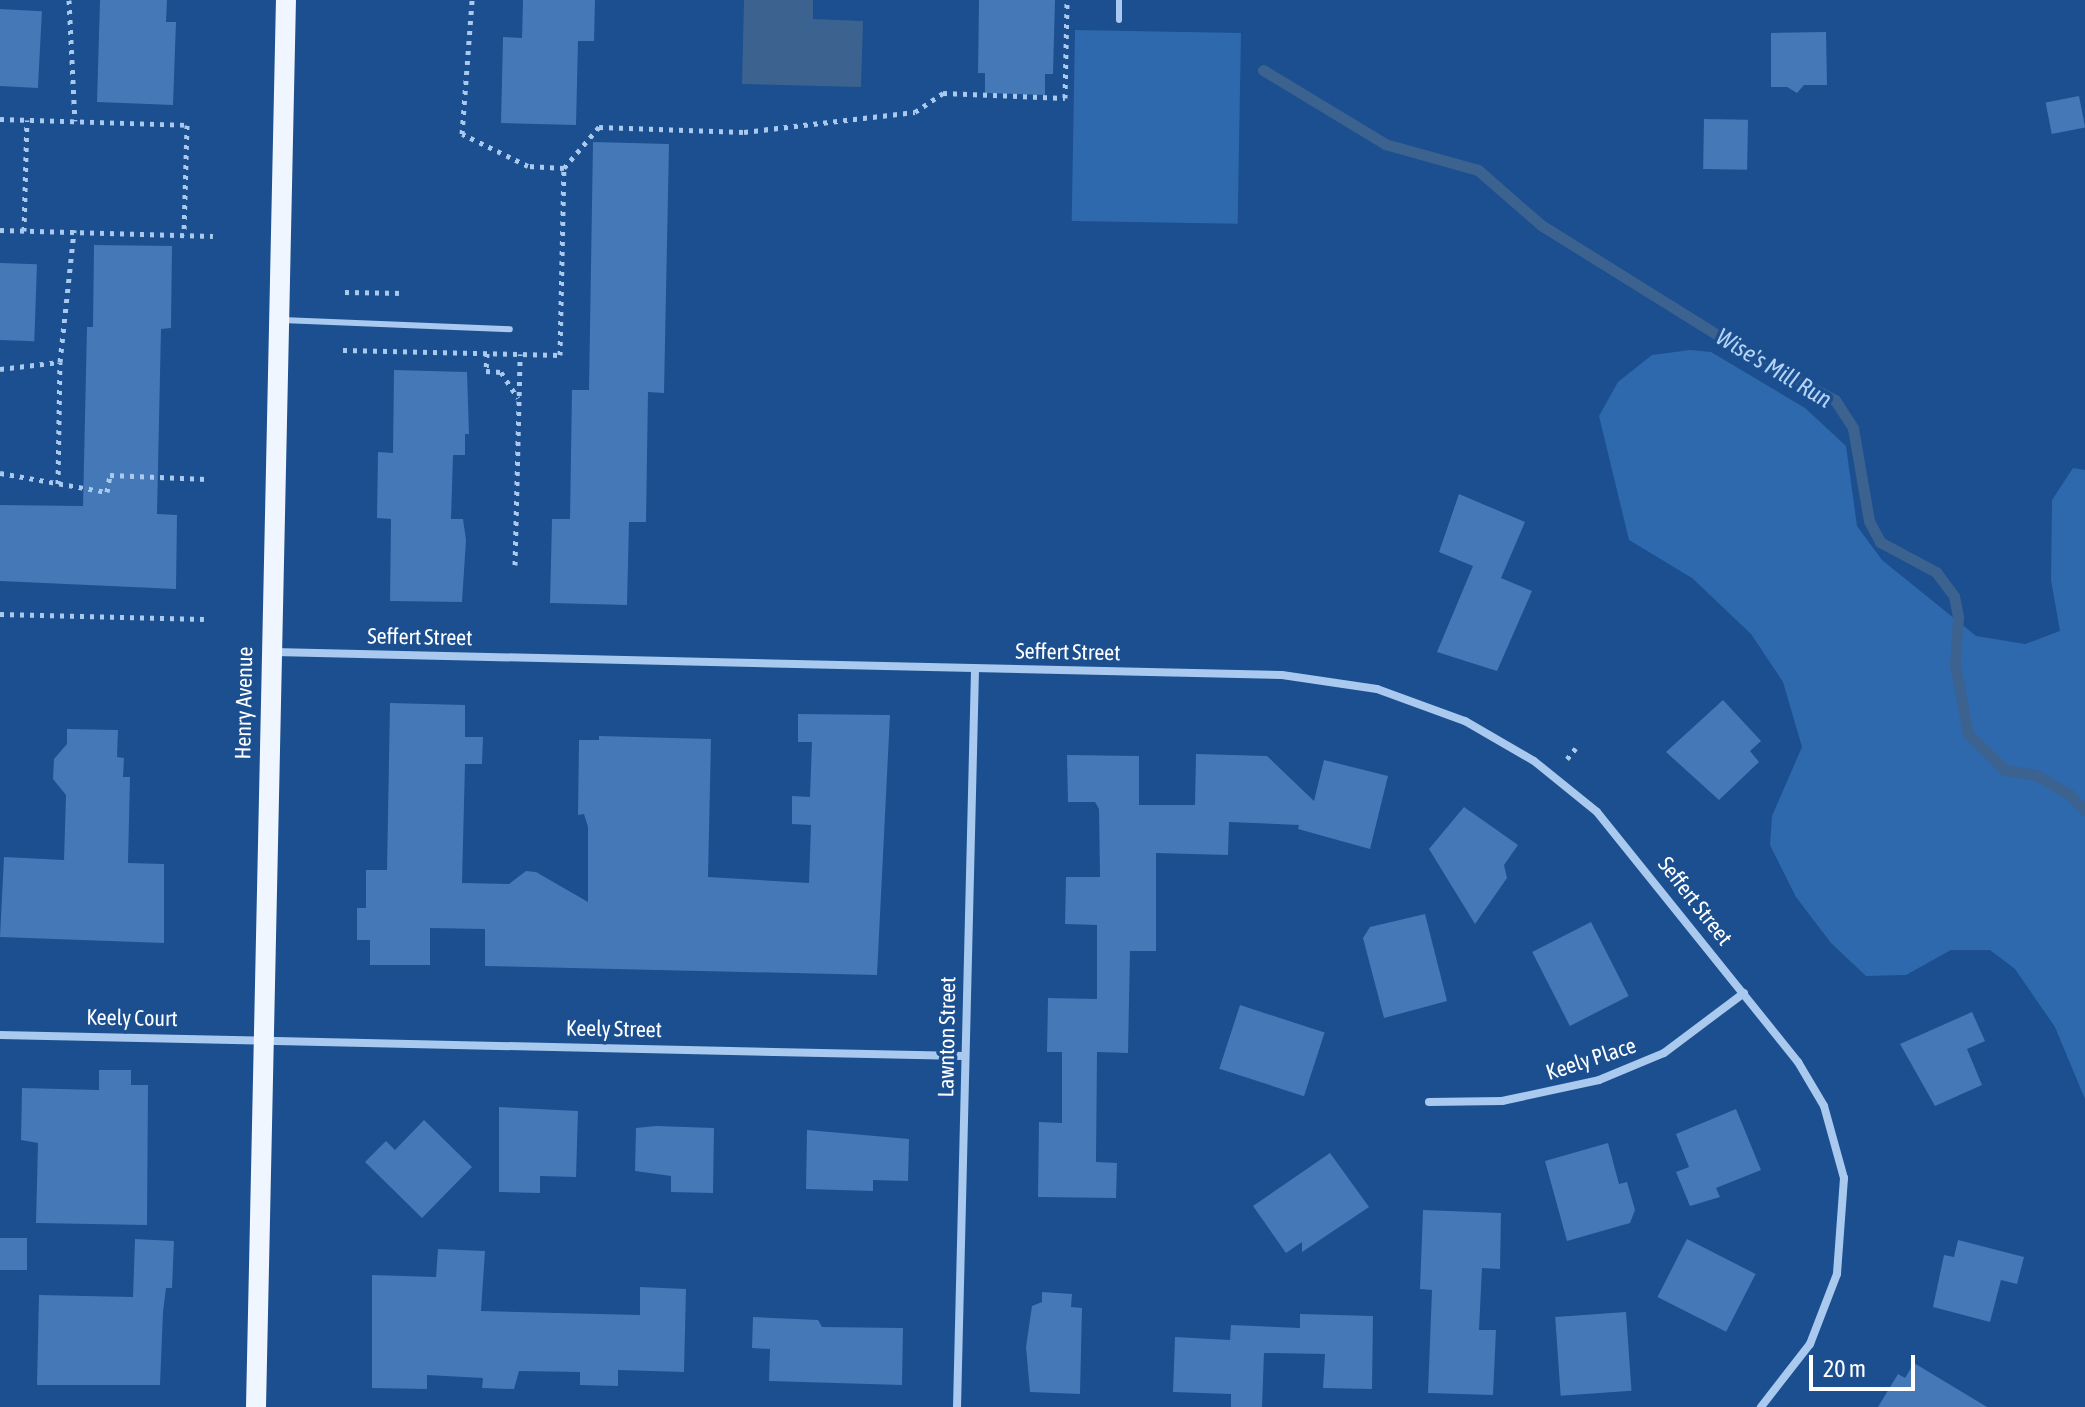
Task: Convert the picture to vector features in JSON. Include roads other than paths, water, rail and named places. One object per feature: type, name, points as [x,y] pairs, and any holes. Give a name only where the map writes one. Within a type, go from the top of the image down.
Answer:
[{"type":"main road","name":"Henry Avenue","points":[[256,1407],[269,652],[286,0]]},
{"type":"street","name":"Seffert Street","points":[[269,652],[1309,677],[1377,689],[1436,709],[1534,761],[1597,812],[1744,993],[1812,1083],[1833,1129],[1844,1178],[1843,1235],[1827,1307],[1790,1376],[1761,1407]]},
{"type":"street","name":"Lawnton Street","points":[[957,1407],[975,668]]},
{"type":"street","name":"Keely Place","points":[[1429,1102],[1502,1101],[1599,1080],[1664,1053],[1744,993]]},
{"type":"street","name":"Keely Court","points":[[0,1035],[264,1038]]},
{"type":"street","name":"Keely Street","points":[[264,1038],[964,1056]]},
{"type":"lane","points":[[1119,0],[1119,20]]},
{"type":"lane","points":[[277,319],[510,329]]},
{"type":"waterway","name":"Wise's Mill Run","points":[[1263,70],[1385,144],[1478,170],[1541,225],[1745,352],[1835,400],[1853,428],[1869,521],[1880,542],[1936,572],[1954,596],[1958,617],[1955,664],[1968,734],[2005,770],[2036,775],[2069,794],[2085,810]]}]
